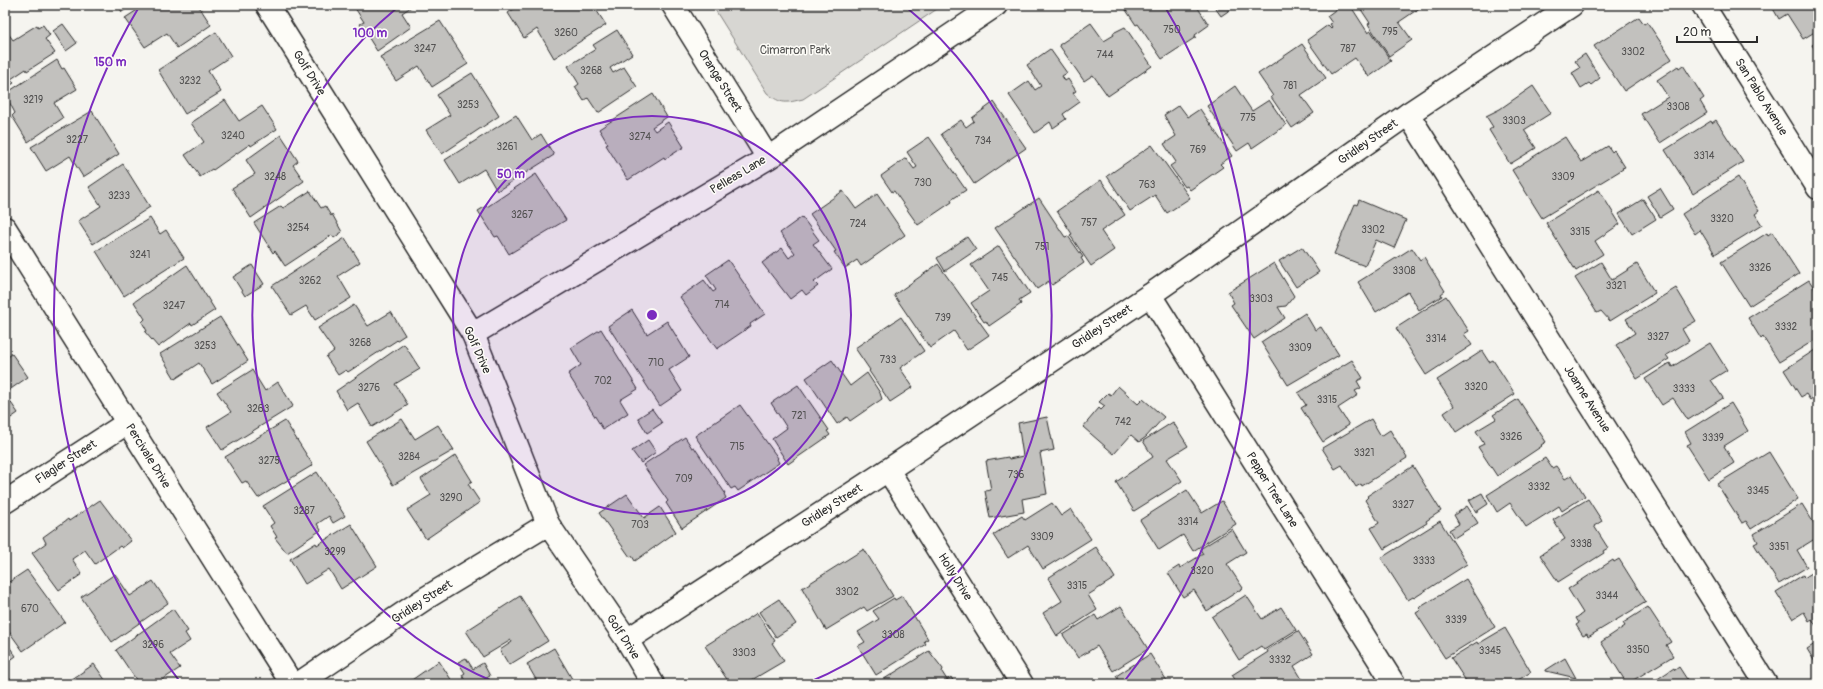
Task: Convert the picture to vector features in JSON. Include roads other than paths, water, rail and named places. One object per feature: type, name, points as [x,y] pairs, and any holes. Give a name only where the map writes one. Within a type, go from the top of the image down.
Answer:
[{"type":"street","name":"Golf Drive","points":[[267,5],[473,334],[548,524],[627,640],[653,684]]},
{"type":"street","name":"Orange Street","points":[[673,5],[768,158]]},
{"type":"street","name":"Pelleas Lane","points":[[473,334],[768,158],[996,5]]},
{"type":"street","name":"Gridley Street","points":[[627,640],[888,470],[1150,295],[1408,114],[1572,5]]},
{"type":"street","name":"San Pablo Avenue","points":[[1703,5],[1818,188]]},
{"type":"street","name":"Joanne Avenue","points":[[1408,114],[1766,684]]},
{"type":"street","name":"Percivale Drive","points":[[5,228],[292,684]]},
{"type":"street","name":"Pepper Tree Lane","points":[[1150,295],[1394,684]]},
{"type":"street","name":"Flagler Street","points":[[5,502],[127,423]]},
{"type":"street","name":"Holly Drive","points":[[888,470],[1022,684]]},
{"type":"street","name":"Gridley Street","points":[[298,684],[426,598],[548,524]]},
{"type":"park label","name":"Cimarron Park","points":[[795,50]]}]
